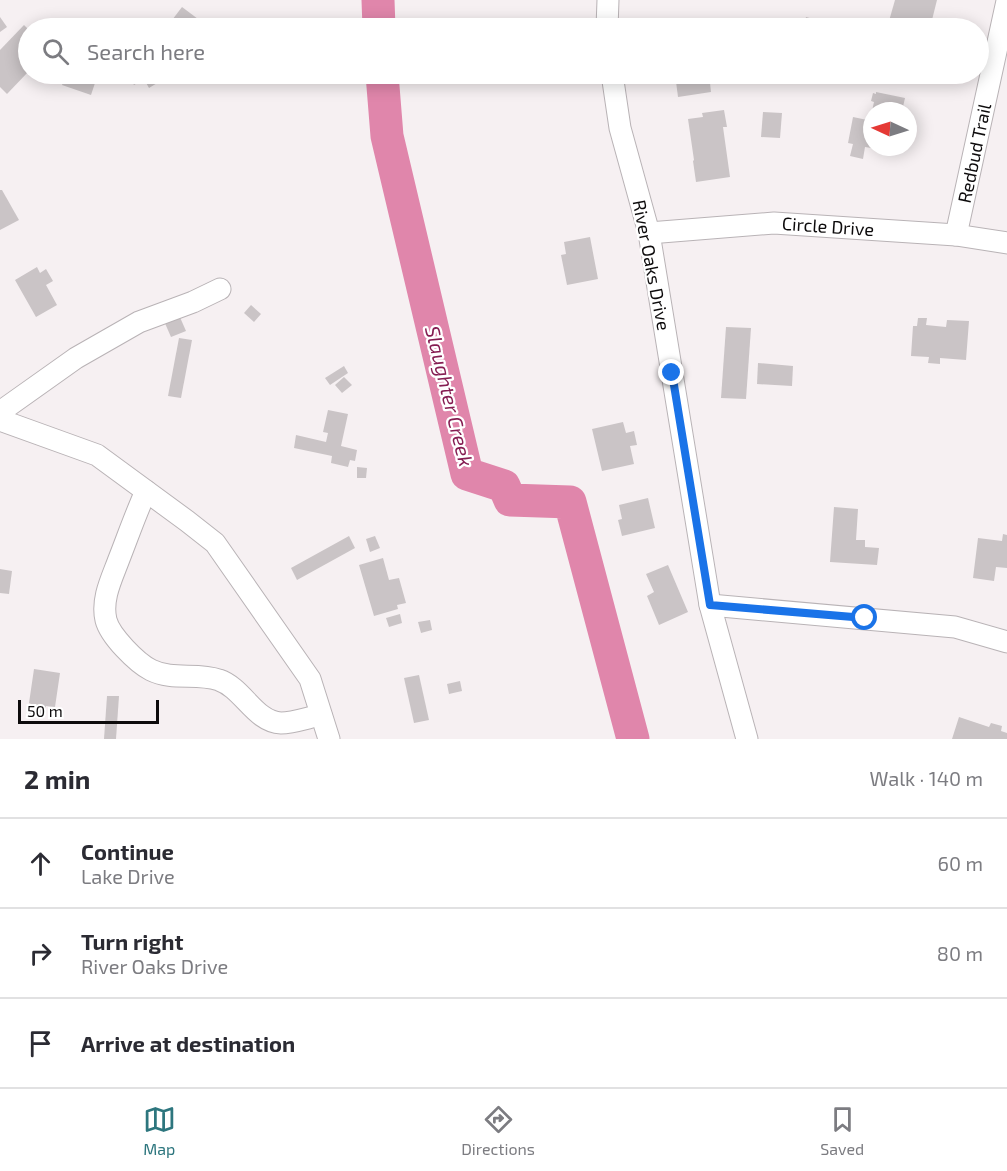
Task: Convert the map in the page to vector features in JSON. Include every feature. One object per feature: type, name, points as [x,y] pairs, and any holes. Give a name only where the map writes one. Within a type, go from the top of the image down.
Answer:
[{"type":"street","points":[[607,18],[608,0]]},
{"type":"street","name":"Redbud Trail","points":[[989,84],[1007,1]]},
{"type":"street","name":"River Oaks Drive","points":[[613,84],[620,128],[649,233],[710,605],[747,739]]},
{"type":"street","name":"Redbud Trail","points":[[956,235],[989,84]]},
{"type":"street","name":"Circle Drive","points":[[649,233],[774,223],[956,235],[1007,243]]},
{"type":"street","points":[[0,412],[76,358],[139,322],[220,290]]},
{"type":"street","points":[[0,420],[97,455],[214,543],[310,679],[329,739]]},
{"type":"street","points":[[146,491],[108,586],[105,613],[112,634],[132,655],[151,670],[169,676],[219,680],[237,690],[267,720],[282,723],[321,715]]},
{"type":"street","points":[[710,605],[955,627],[1007,642]]},
{"type":"building","points":[[895,0],[937,0],[932,18],[890,18]]},
{"type":"building","points":[[182,7],[197,18],[174,18]]},
{"type":"building","points":[[0,17],[7,27],[0,32]]},
{"type":"building","points":[[18,31],[18,82],[7,94],[0,87],[0,50]]},
{"type":"building","points":[[62,84],[95,84],[91,95]]},
{"type":"building","points":[[676,84],[710,84],[711,92],[678,97]]},
{"type":"building","points":[[876,92],[905,98],[904,102],[871,101],[873,93],[876,94]]},
{"type":"building","points":[[724,110],[727,127],[723,127],[730,177],[696,182],[688,119],[703,117],[702,113]]},
{"type":"building","points":[[763,112],[782,113],[780,138],[761,137]]},
{"type":"building","points":[[853,117],[863,119],[863,159],[850,156],[853,144],[848,143]]},
{"type":"building","points":[[0,190],[19,220],[0,230]]},
{"type":"building","points":[[590,237],[598,279],[567,285],[561,255],[566,254],[564,242]]},
{"type":"building","points":[[37,267],[40,273],[46,269],[53,281],[46,285],[57,305],[36,317],[15,280]]},
{"type":"building","points":[[251,305],[261,314],[254,322],[244,313]]},
{"type":"building","points":[[179,315],[186,331],[171,337],[164,321]]},
{"type":"building","points":[[918,318],[927,318],[926,325],[946,327],[947,320],[969,321],[966,360],[940,358],[940,364],[928,363],[929,357],[911,356],[913,326],[917,326]]},
{"type":"building","points":[[726,327],[751,328],[746,399],[721,398]]},
{"type":"building","points":[[179,338],[192,340],[181,398],[168,396]]},
{"type":"building","points":[[758,363],[793,366],[792,386],[757,384]]},
{"type":"building","points":[[344,366],[348,373],[330,385],[325,378]]},
{"type":"building","points":[[344,377],[352,385],[342,393],[335,385]]},
{"type":"building","points":[[328,410],[348,414],[341,446],[357,450],[355,461],[350,460],[348,467],[331,463],[332,456],[294,448],[296,435],[326,442],[328,433],[323,432]]},
{"type":"building","points":[[623,422],[626,433],[634,431],[637,445],[630,446],[634,464],[602,471],[592,429]]},
{"type":"building","points":[[357,467],[367,468],[366,478],[357,478]]},
{"type":"building","points":[[648,498],[655,528],[622,536],[618,520],[622,519],[619,505]]},
{"type":"building","points":[[834,507],[858,509],[856,540],[865,540],[865,547],[879,548],[877,565],[830,562]]},
{"type":"building","points":[[1003,534],[1007,535],[1007,568],[996,567],[994,581],[973,578],[978,538],[1002,541]]},
{"type":"building","points":[[349,536],[355,548],[297,580],[291,568]]},
{"type":"building","points":[[375,536],[380,548],[370,552],[366,539]]},
{"type":"building","points":[[383,558],[389,580],[399,578],[406,603],[397,605],[398,609],[374,616],[359,565]]},
{"type":"building","points":[[668,565],[688,612],[659,625],[647,596],[654,592],[646,574]]},
{"type":"building","points":[[0,569],[12,571],[9,594],[0,593]]},
{"type":"building","points":[[400,614],[402,623],[389,627],[386,618]]},
{"type":"building","points":[[430,620],[432,630],[421,633],[418,622]]},
{"type":"building","points":[[34,669],[60,673],[55,707],[46,706],[44,716],[29,714]]},
{"type":"building","points":[[419,675],[429,720],[414,723],[404,678]]},
{"type":"building","points":[[460,681],[462,691],[449,694],[447,684]]},
{"type":"building","points":[[107,696],[119,696],[116,739],[104,739]]},
{"type":"building","points":[[959,717],[989,727],[991,723],[1002,726],[1001,731],[1007,733],[1007,739],[952,739]]},
{"type":"waterway","name":"Slaughter Creek","points":[[378,0],[379,18]]},
{"type":"waterway","name":"Slaughter Creek","points":[[383,84],[387,136],[467,474],[504,486],[510,500],[570,502],[633,739]]},
{"type":"route","points":[[672,373],[710,605],[865,618]]}]
